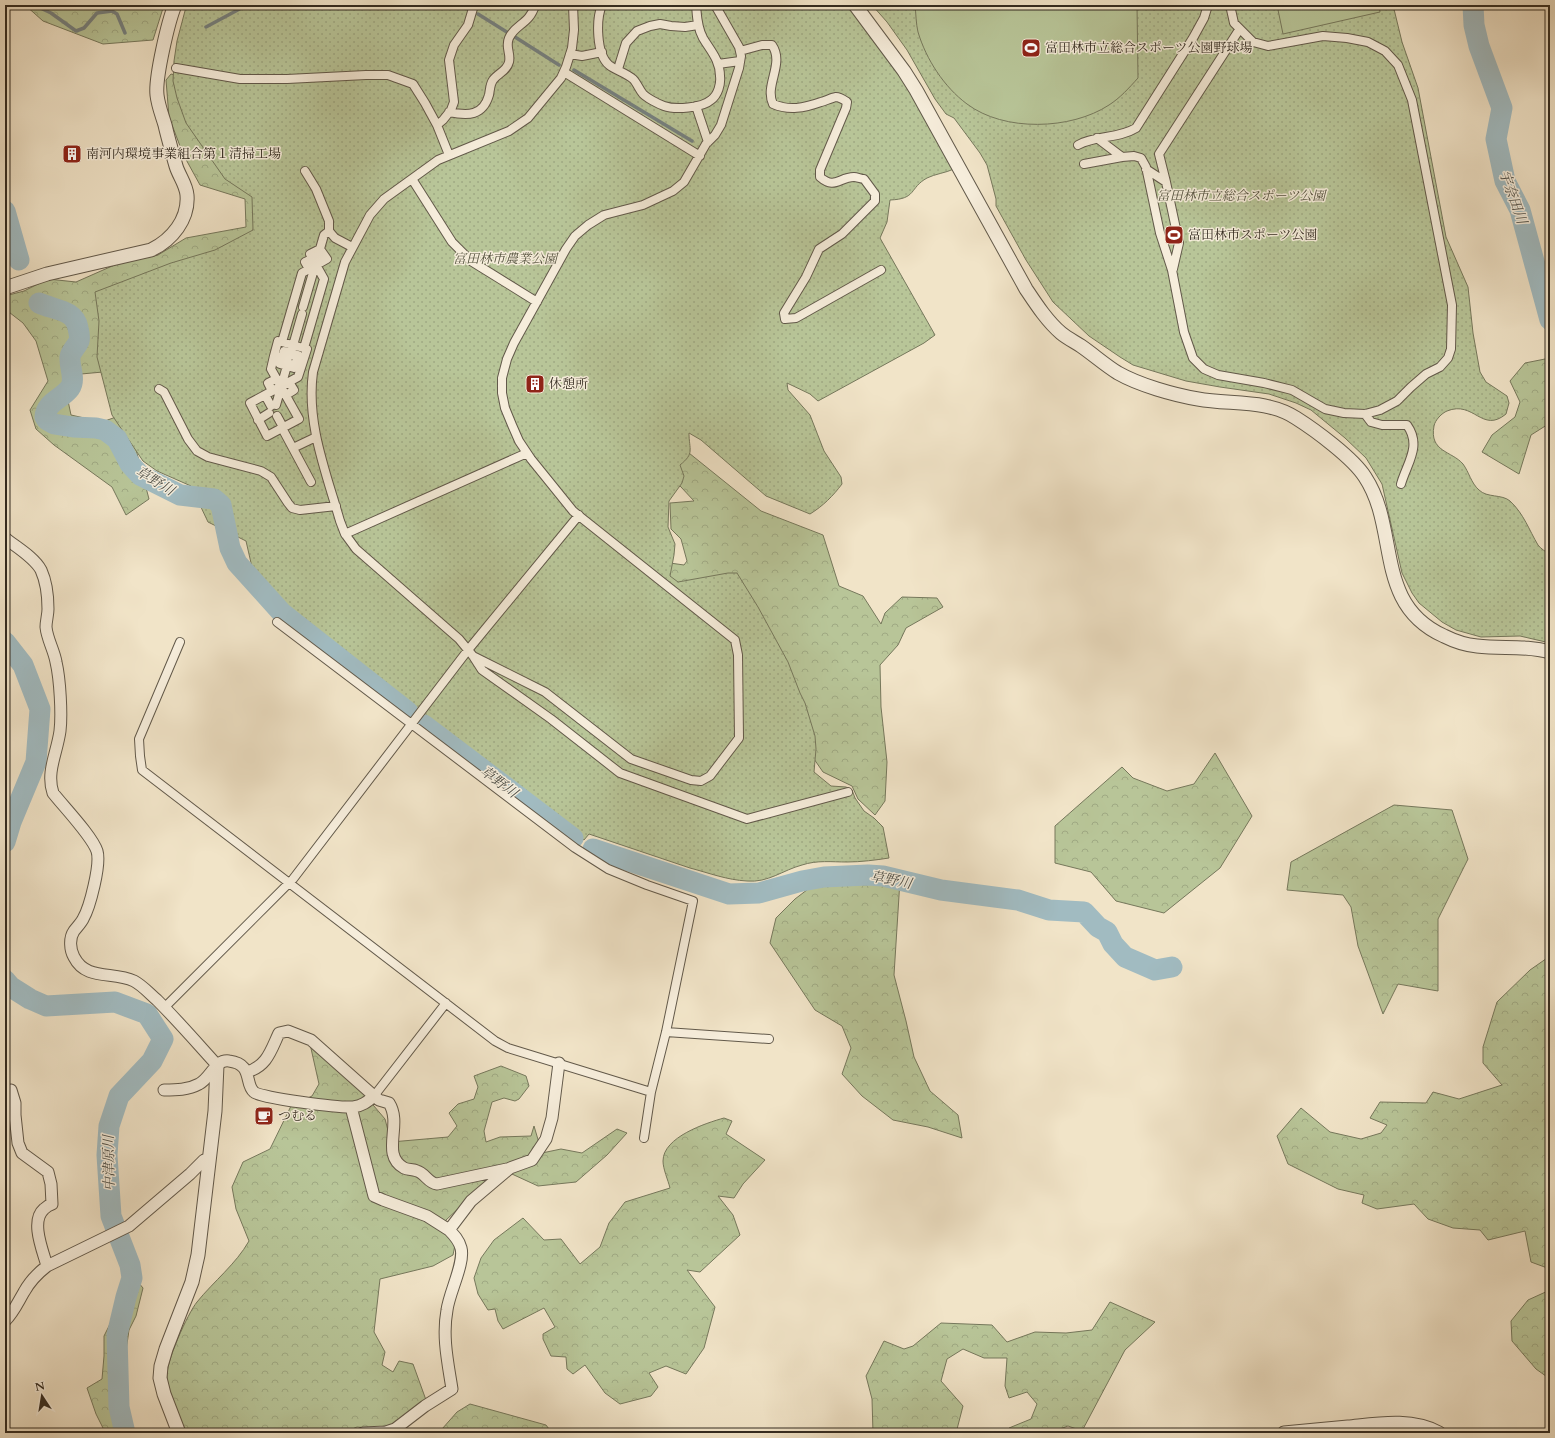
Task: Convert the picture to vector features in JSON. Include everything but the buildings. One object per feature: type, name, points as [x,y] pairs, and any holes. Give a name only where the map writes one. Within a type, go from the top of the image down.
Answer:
[{"type":"street","points":[[5,288],[47,274],[151,250],[160,246],[169,239],[176,230],[183,215],[187,194],[176,168],[158,100],[157,84],[170,16],[175,5]]},
{"type":"street","points":[[437,125],[449,112],[454,102],[449,60],[454,45],[468,25],[474,5]]},
{"type":"street","points":[[449,112],[465,115],[473,114],[481,109],[486,103],[493,80],[509,64],[510,56],[507,43],[509,37],[532,14],[535,5]]},
{"type":"street","points":[[573,5],[574,30],[570,54],[564,72],[561,78],[528,118],[509,131],[438,160],[384,199],[370,215],[345,262],[313,372],[311,390],[316,437],[345,534],[356,549],[459,639],[482,670],[551,719],[620,773],[747,819],[848,792]]},
{"type":"street","points":[[602,5],[599,12],[598,36],[603,58],[610,66],[634,79],[644,94],[664,106],[677,108],[696,106],[711,101],[716,95],[719,87],[720,76],[718,64],[713,52],[702,37],[698,24],[696,5]]},
{"type":"street","points":[[470,653],[545,692],[631,759],[691,780],[701,781],[710,776],[739,738],[738,655],[735,640],[573,511],[519,441],[505,408],[502,393],[502,378],[507,359],[514,343],[575,236],[588,225],[604,216],[643,205],[673,191],[684,182],[708,142],[715,135],[721,125],[739,68],[740,51],[715,5]]},
{"type":"street","points":[[855,5],[904,71],[916,90],[1026,289],[1048,319],[1061,333],[1117,372],[1130,379],[1197,399],[1262,406],[1279,410],[1294,416],[1312,428],[1357,466],[1366,477],[1382,516],[1389,561],[1394,580],[1407,606],[1416,617],[1442,635],[1460,642],[1476,646],[1531,647],[1550,652]]},
{"type":"street","points":[[1078,145],[1086,140],[1127,133],[1136,128],[1193,38],[1204,18],[1208,5]]},
{"type":"street","points":[[1084,164],[1122,157],[1134,156],[1141,158],[1146,169],[1160,233],[1172,270],[1184,332],[1193,358],[1204,369],[1218,375],[1264,383],[1292,390],[1325,409],[1344,413],[1365,414],[1380,410],[1396,401],[1426,374],[1440,367],[1448,358],[1451,349],[1452,305],[1412,100],[1398,65],[1385,52],[1368,42],[1347,38],[1323,36],[1268,46],[1253,42],[1239,30],[1234,23],[1230,5]]},
{"type":"street","points":[[618,69],[626,43],[637,30],[660,24],[671,26],[698,24]]},
{"type":"street","points":[[1172,270],[1179,243],[1159,154],[1239,30]]},
{"type":"street","points":[[740,51],[762,45],[772,46],[776,51],[777,62],[769,97],[772,104],[783,108],[793,108],[814,104],[836,97],[847,102],[846,108],[820,170],[820,177],[826,182],[833,183],[854,177],[864,179],[875,194],[875,201],[868,209],[842,234],[819,249],[806,277],[784,313],[785,319],[796,318],[881,270]]},
{"type":"street","points":[[570,54],[582,56],[602,52]]},
{"type":"street","points":[[718,64],[740,61]]},
{"type":"street","points":[[176,68],[240,79],[287,79],[366,75],[388,76],[413,84],[437,125],[449,156]]},
{"type":"street","points":[[564,72],[700,156]]},
{"type":"street","points":[[696,106],[708,142]]},
{"type":"street","points":[[1097,138],[1122,157]]},
{"type":"street","points":[[1146,169],[1166,182]]},
{"type":"street","points":[[305,171],[316,189],[329,221],[329,231],[335,238],[352,247]]},
{"type":"street","points":[[412,179],[452,242],[471,261],[537,302]]},
{"type":"street","points":[[275,410],[324,235],[329,231]]},
{"type":"street","points":[[298,377],[282,342],[301,274],[315,267]]},
{"type":"street","points":[[271,369],[307,349],[304,348],[324,280],[315,267]]},
{"type":"street","points":[[298,285],[321,291]]},
{"type":"street","points":[[288,318],[317,302]]},
{"type":"street","points":[[303,310],[311,325]]},
{"type":"street","points":[[282,342],[278,341],[298,377]]},
{"type":"street","points":[[271,369],[289,359],[304,348]]},
{"type":"street","points":[[271,369],[276,379],[281,387],[288,399],[299,419],[266,436],[250,403],[281,387],[298,377]]},
{"type":"street","points":[[272,391],[268,383],[276,379]]},
{"type":"street","points":[[258,420],[275,410],[288,399],[294,390],[289,382]]},
{"type":"street","points":[[158,389],[164,392],[188,439],[197,451],[208,458],[261,471],[271,477],[292,508],[300,510],[336,506]]},
{"type":"street","points":[[265,395],[275,410],[311,482]]},
{"type":"street","points":[[1365,414],[1371,422],[1382,425],[1407,425],[1411,431],[1414,440],[1413,450],[1401,484]]},
{"type":"street","points":[[293,448],[316,437]]},
{"type":"street","points":[[345,534],[527,453]]},
{"type":"street","points":[[164,1008],[290,883],[410,724],[470,653],[579,515]]},
{"type":"street","points":[[5,538],[33,560],[40,569],[44,578],[48,609],[46,626],[56,661],[60,716],[60,730],[50,775],[50,784],[53,793],[93,842],[98,852],[98,866],[88,907],[83,920],[73,932],[70,944],[73,957],[81,966],[90,972],[135,981],[192,1036],[217,1065],[215,1111],[198,1255],[192,1282],[161,1366],[160,1378],[164,1394],[180,1433]]},
{"type":"street","points":[[277,622],[575,848],[608,869],[647,885],[693,901],[666,1032],[651,1092],[644,1138]]},
{"type":"street","points":[[180,642],[139,739],[142,770],[495,1041],[508,1048],[651,1092]]},
{"type":"street","points":[[164,1090],[180,1090],[200,1084],[207,1078],[217,1065],[228,1061],[236,1062],[244,1068],[252,1090],[259,1095],[295,1101],[352,1107],[364,1105],[374,1096],[446,1003]]},
{"type":"street","points":[[246,1072],[256,1070],[262,1064],[272,1050],[279,1033],[288,1031],[311,1040],[374,1096],[379,1100],[388,1103],[392,1109],[395,1122],[392,1152],[394,1159],[404,1168],[418,1171],[432,1183],[437,1184],[510,1168],[532,1160],[546,1139],[552,1118],[559,1063]]},
{"type":"street","points":[[666,1032],[769,1039]]},
{"type":"street","points":[[11,1090],[15,1103],[18,1143],[22,1153],[48,1172],[51,1184],[52,1204],[43,1209],[38,1217],[37,1230],[47,1266]]},
{"type":"street","points":[[352,1107],[374,1196],[427,1216],[449,1230],[457,1238],[461,1248],[461,1258],[447,1310],[445,1348],[452,1389],[435,1399],[395,1429],[386,1432],[363,1433]]},
{"type":"street","points":[[5,1321],[12,1314],[29,1284],[38,1273],[47,1266],[129,1226],[179,1184],[204,1160],[209,1160]]},
{"type":"street","points":[[449,1230],[471,1201],[510,1168]]},
{"type":"street","points":[[1284,1433],[1384,1424],[1402,1424],[1422,1426],[1439,1433]]},
{"type":"green space","points":[[25,5],[164,5],[153,40],[103,44],[43,21]]},
{"type":"green space","name":"富田林市農業公園","points":[[189,5],[849,5],[906,84],[954,169],[927,178],[905,198],[890,200],[887,222],[880,238],[935,335],[924,343],[818,401],[810,394],[787,383],[788,390],[810,415],[824,451],[841,477],[842,484],[839,488],[831,497],[810,514],[766,496],[701,440],[689,433],[690,451],[688,457],[680,465],[684,476],[682,483],[669,501],[668,527],[675,544],[670,576],[678,582],[728,573],[737,573],[758,607],[788,662],[805,703],[815,736],[816,749],[814,772],[831,786],[846,787],[852,790],[855,798],[864,811],[883,827],[889,858],[858,862],[813,862],[795,867],[769,878],[747,881],[725,878],[690,868],[589,834],[584,840],[571,833],[521,795],[497,774],[451,741],[285,611],[254,576],[246,541],[208,522],[191,486],[157,471],[143,461],[112,415],[97,357],[99,321],[95,292],[171,263],[215,250],[253,230],[252,197],[225,179],[186,123],[177,98],[173,81],[174,61],[177,41],[186,7]]},
{"type":"green space","name":"富田林市立総合スポーツ公園","points":[[872,5],[1393,5],[1402,42],[1418,88],[1446,237],[1468,287],[1473,333],[1480,372],[1486,382],[1507,396],[1509,403],[1506,414],[1498,419],[1484,419],[1464,410],[1456,409],[1447,411],[1436,421],[1433,435],[1438,446],[1442,450],[1463,464],[1479,490],[1486,494],[1503,497],[1515,506],[1523,517],[1538,545],[1550,554],[1550,643],[1520,636],[1481,637],[1456,630],[1442,622],[1419,603],[1402,573],[1382,484],[1366,458],[1345,438],[1311,410],[1296,403],[1269,394],[1186,381],[1133,365],[1089,336],[1053,302],[1026,260],[996,206],[996,199],[987,165],[980,153],[954,118],[946,114],[935,99],[907,50],[887,22]]},
{"type":"green space","name":"富田林市立総合スポーツ公園野球場","points":[[915,5],[1137,5],[1138,78],[1121,96],[1109,105],[1094,113],[1076,119],[1057,123],[1038,124],[1018,123],[999,119],[982,113],[967,104],[943,81],[921,42],[917,29]]},
{"type":"green space","points":[[1277,5],[1379,5],[1380,12],[1283,34]]},
{"type":"green space","points":[[171,74],[186,78],[312,229],[103,372],[81,374],[67,396],[71,415],[102,422],[116,417],[134,442],[149,499],[126,515],[112,487],[54,445],[36,429],[30,410],[48,381],[36,341],[23,323],[5,309],[5,296],[24,291],[48,279],[76,282],[119,263],[158,255],[186,238],[246,227],[245,199],[200,185],[183,154],[169,117],[166,80]]},
{"type":"green space","points":[[1550,358],[1550,423],[1531,435],[1519,474],[1482,452],[1492,435],[1515,417],[1520,402],[1510,381],[1525,363]]},
{"type":"green space","points":[[684,449],[761,511],[823,535],[839,586],[863,596],[881,624],[885,613],[902,597],[937,598],[943,607],[906,628],[898,645],[880,665],[881,707],[887,762],[885,801],[875,815],[858,799],[852,786],[823,772],[794,730],[678,586],[662,574],[670,563],[684,565],[687,561],[681,539],[671,529],[670,503],[694,501],[668,473]]},
{"type":"green space","points":[[1215,753],[1252,816],[1220,868],[1164,913],[1116,901],[1091,872],[1055,863],[1055,826],[1122,767],[1133,778],[1167,791],[1194,784]]},
{"type":"green space","points":[[1394,805],[1452,810],[1468,859],[1438,919],[1438,991],[1398,984],[1383,1014],[1358,946],[1351,907],[1343,895],[1287,890],[1291,862]]},
{"type":"green space","points":[[853,874],[900,880],[894,975],[914,1057],[930,1091],[958,1115],[962,1138],[928,1127],[893,1120],[862,1096],[842,1074],[851,1048],[842,1026],[815,1010],[770,943],[776,918],[795,899],[820,880]]},
{"type":"green space","points":[[1550,956],[1550,1269],[1531,1262],[1525,1231],[1488,1240],[1480,1230],[1453,1228],[1428,1219],[1414,1204],[1377,1209],[1362,1203],[1364,1195],[1338,1189],[1288,1164],[1277,1136],[1301,1108],[1330,1132],[1361,1139],[1381,1133],[1387,1125],[1370,1118],[1380,1102],[1426,1103],[1433,1092],[1459,1099],[1502,1085],[1483,1063],[1483,1047],[1497,1002],[1530,970]]},
{"type":"green space","points":[[310,1044],[351,1079],[385,1119],[391,1142],[448,1137],[457,1126],[449,1113],[458,1104],[474,1099],[478,1087],[474,1076],[501,1066],[526,1076],[529,1086],[519,1099],[515,1101],[504,1098],[492,1102],[484,1131],[486,1142],[500,1137],[531,1136],[534,1126],[542,1153],[561,1149],[582,1153],[617,1129],[627,1133],[607,1155],[576,1182],[538,1186],[501,1169],[446,1220],[446,1232],[455,1245],[453,1255],[433,1266],[380,1279],[374,1332],[385,1352],[382,1365],[393,1372],[399,1361],[413,1364],[426,1400],[393,1427],[376,1429],[357,1427],[343,1433],[185,1433],[168,1385],[167,1371],[173,1350],[183,1327],[197,1302],[238,1257],[249,1241],[236,1209],[232,1187],[243,1162],[270,1149],[291,1106],[312,1096],[319,1084]]},
{"type":"green space","points":[[724,1118],[732,1121],[726,1134],[765,1160],[743,1184],[734,1198],[718,1196],[733,1215],[740,1235],[700,1272],[687,1270],[715,1307],[704,1348],[686,1374],[666,1366],[649,1373],[658,1387],[651,1396],[620,1404],[605,1393],[585,1365],[573,1374],[567,1369],[566,1357],[551,1356],[543,1339],[543,1334],[555,1327],[544,1308],[503,1329],[498,1321],[495,1309],[488,1310],[478,1294],[474,1278],[481,1258],[494,1240],[523,1218],[544,1240],[561,1239],[580,1264],[600,1247],[609,1223],[625,1202],[670,1188],[663,1161],[665,1152],[670,1145],[687,1132],[697,1127]]},
{"type":"green space","points":[[138,1282],[143,1288],[136,1316],[129,1330],[123,1372],[127,1419],[130,1433],[102,1433],[103,1428],[96,1414],[87,1388],[102,1379],[104,1336],[116,1312],[119,1296]]},
{"type":"green space","points":[[1550,1290],[1550,1379],[1536,1369],[1512,1341],[1511,1321],[1528,1300]]},
{"type":"green space","points":[[1110,1302],[1155,1322],[1125,1350],[1082,1431],[1068,1426],[1049,1433],[1008,1433],[1009,1428],[1031,1419],[1037,1404],[1027,1392],[1009,1398],[1005,1386],[1007,1358],[984,1358],[963,1349],[947,1359],[941,1381],[963,1406],[956,1433],[873,1433],[872,1399],[866,1376],[884,1341],[904,1349],[913,1346],[941,1323],[992,1325],[1007,1342],[1035,1332],[1066,1333],[1092,1330]]},
{"type":"green space","points":[[470,1404],[546,1425],[552,1433],[435,1433],[442,1429],[457,1412]]},
{"type":"waterway","points":[[34,5],[51,13],[76,31],[84,28],[97,13],[112,11],[117,14],[125,33]]},
{"type":"waterway","points":[[206,27],[247,5]]},
{"type":"waterway","points":[[463,5],[470,8]]},
{"type":"waterway","name":"宇奈田川","points":[[1473,5],[1474,25],[1479,46],[1502,108],[1496,139],[1505,181],[1520,210],[1550,320]]},
{"type":"waterway","points":[[478,14],[510,34]]},
{"type":"waterway","points":[[515,37],[559,65]]},
{"type":"waterway","points":[[574,70],[692,141]]},
{"type":"waterway","name":"草野川","points":[[5,211],[19,260]]},
{"type":"waterway","name":"草野川","points":[[39,303],[63,311],[73,317],[76,322],[79,336],[79,341],[70,357],[72,384],[67,392],[48,408],[45,417],[47,420],[54,424],[105,430],[117,439],[130,464],[140,475],[180,495],[214,499],[221,505],[230,548],[237,563],[282,613],[408,712]]},
{"type":"waterway","name":"中津原川","points":[[5,642],[23,665],[40,709],[36,762],[11,822],[5,842]]},
{"type":"waterway","name":"草野川","points":[[424,725],[573,838]]},
{"type":"waterway","name":"草野川","points":[[593,849],[729,894],[759,893],[802,881],[824,877],[868,875],[883,876],[941,890],[1018,900],[1049,910],[1084,912],[1098,927],[1107,932],[1113,944],[1125,957],[1155,970],[1172,967]]},
{"type":"waterway","name":"中津原川","points":[[5,980],[11,987],[30,999],[46,1006],[115,1002],[147,1014],[163,1039],[152,1061],[119,1096],[109,1126],[107,1155],[111,1216],[130,1265],[132,1278],[117,1335],[119,1407],[125,1433]]},
{"type":"place","name":"富田林市立総合スポーツ公園野球場","points":[[1031,48]]},
{"type":"place","name":"南河内環境事業組合第１清掃工場","points":[[72,154]]},
{"type":"place","name":"富田林市スポーツ公園","points":[[1174,235]]},
{"type":"place","name":"休憩所","points":[[535,384]]},
{"type":"place","name":"つむる","points":[[264,1116]]}]
